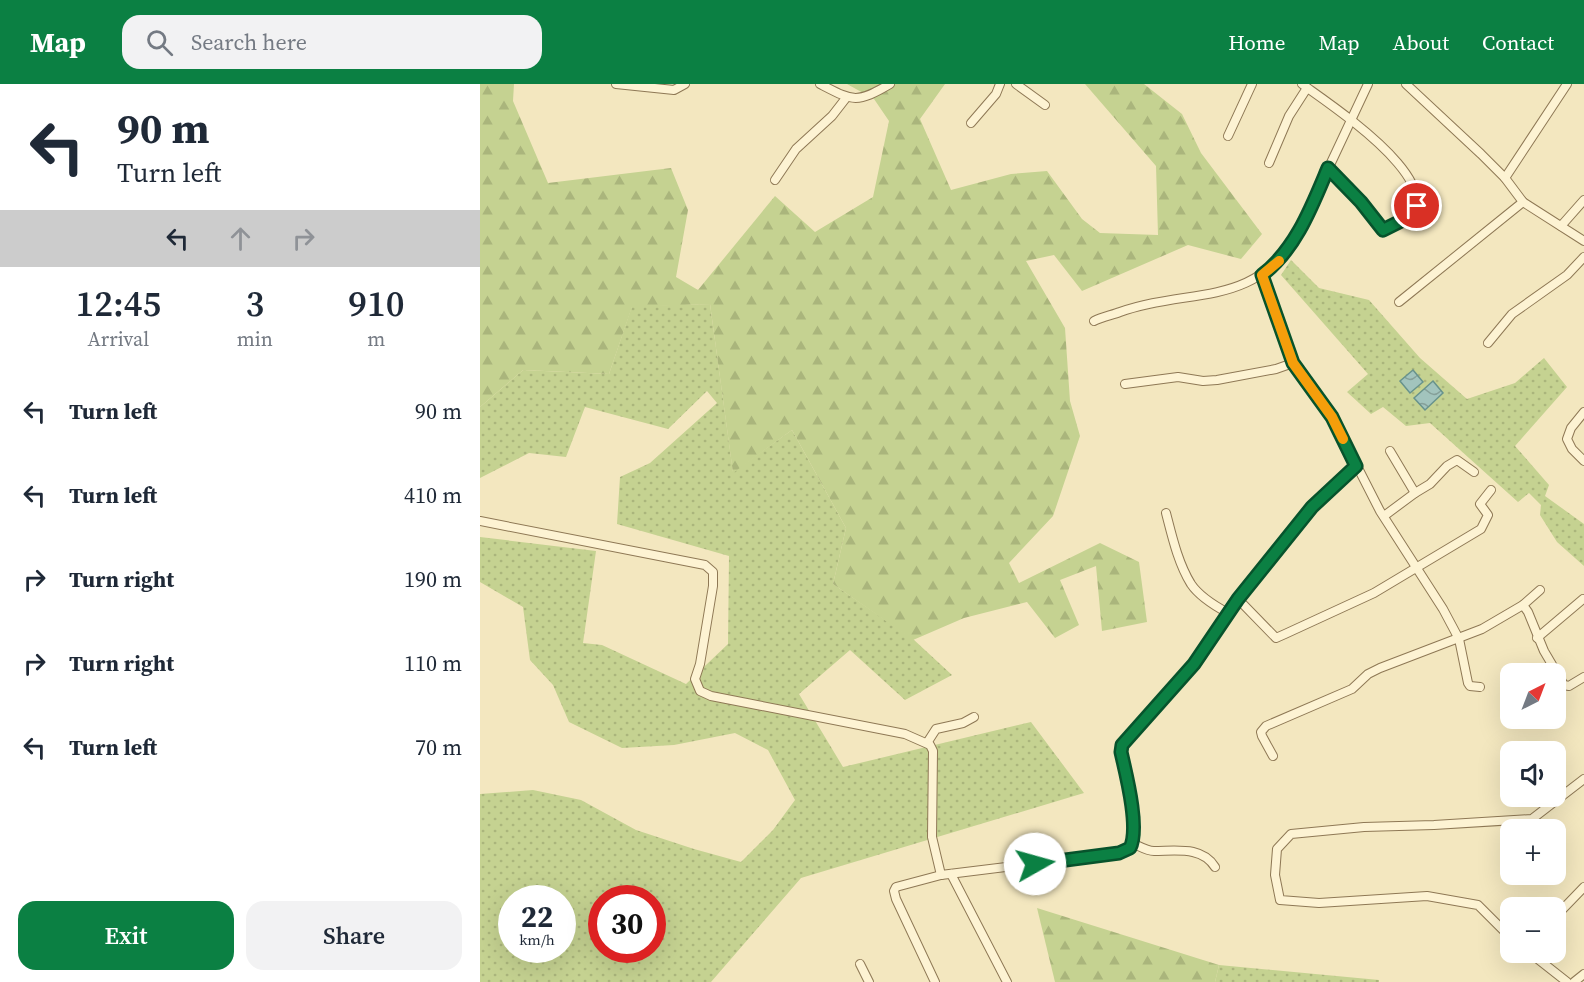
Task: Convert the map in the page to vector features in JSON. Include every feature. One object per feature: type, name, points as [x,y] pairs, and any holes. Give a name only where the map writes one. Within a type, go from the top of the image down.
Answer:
[{"type":"street","points":[[616,84],[674,90],[685,84]]},
{"type":"street","points":[[820,84],[846,98],[856,99],[865,97],[890,84]]},
{"type":"street","points":[[971,123],[996,94],[1000,84]]},
{"type":"street","points":[[1016,84],[1045,105]]},
{"type":"street","points":[[1228,136],[1252,84]]},
{"type":"street","points":[[1095,321],[1144,304],[1231,290],[1262,275],[1280,260],[1290,247],[1368,84]]},
{"type":"street","points":[[1406,84],[1505,178],[1523,202],[1584,241]]},
{"type":"street","points":[[1505,178],[1567,84]]},
{"type":"street","points":[[1269,163],[1304,86],[1350,119],[1400,164],[1416,197],[1416,210],[1411,216],[1383,230],[1361,202],[1328,168]]},
{"type":"street","points":[[775,180],[796,149],[832,116],[846,98]]},
{"type":"street","points":[[1562,226],[1584,200]]},
{"type":"street","points":[[1399,303],[1523,202]]},
{"type":"street","points":[[1488,343],[1512,314],[1567,275],[1584,257]]},
{"type":"street","points":[[1262,275],[1293,363],[1332,417],[1384,516],[1418,568],[1459,639],[1466,680],[1470,686],[1480,687]]},
{"type":"street","points":[[1125,384],[1179,377],[1203,381],[1217,380],[1276,369],[1293,363]]},
{"type":"street","points":[[1584,412],[1571,428],[1567,439],[1572,449],[1584,461]]},
{"type":"street","points":[[1390,451],[1415,493]]},
{"type":"street","points":[[1384,516],[1430,484],[1447,466],[1457,460],[1474,472]]},
{"type":"street","points":[[935,982],[894,891],[896,887],[941,875],[1119,853],[1130,848],[1133,836],[1131,799],[1121,748],[1194,664],[1238,599],[1312,507],[1356,466]]},
{"type":"street","points":[[1238,599],[1275,638],[1363,598],[1418,568],[1481,529],[1488,515],[1480,504],[1491,490]]},
{"type":"street","points":[[1166,513],[1177,553],[1192,585],[1228,613]]},
{"type":"street","points":[[480,521],[705,565],[713,572],[713,586],[700,664],[695,679],[700,691],[711,696],[905,734],[927,742],[933,751],[932,837],[941,875]]},
{"type":"street","points":[[1273,756],[1261,732],[1266,726],[1352,689],[1368,674],[1380,668],[1482,629],[1523,605],[1540,590]]},
{"type":"street","points":[[1537,638],[1583,599]]},
{"type":"street","points":[[1523,605],[1528,612],[1537,638],[1564,685],[1569,686],[1584,677]]},
{"type":"street","points":[[927,742],[936,729],[963,723],[974,717]]},
{"type":"street","points":[[1500,927],[1478,905],[1427,896],[1319,903],[1280,900],[1275,875],[1277,849],[1292,834],[1364,827],[1532,819],[1584,779]]},
{"type":"street","points":[[1132,843],[1153,851],[1172,849],[1203,855],[1211,860],[1215,867]]},
{"type":"street","points":[[951,874],[1007,982]]},
{"type":"street","points":[[1566,906],[1584,887]]},
{"type":"street","points":[[1543,963],[1567,982]]},
{"type":"street","points":[[860,964],[869,982]]},
{"type":"street","points":[[1574,982],[1584,974]]},
{"type":"green space","points":[[480,84],[514,84],[513,101],[548,183],[671,168],[688,210],[676,277],[698,290],[775,196],[815,232],[873,197],[889,121],[874,99],[847,84],[945,84],[920,119],[951,190],[1011,174],[1047,171],[1082,219],[1100,233],[1158,235],[1156,166],[1085,84],[1144,84],[1182,114],[1201,153],[1262,234],[1241,259],[1188,245],[1082,291],[1054,255],[1026,261],[1065,328],[1070,401],[1080,436],[1053,516],[1009,563],[1019,583],[1100,543],[1139,562],[1147,622],[1102,631],[1096,566],[1060,580],[1079,625],[1055,638],[1027,602],[964,618],[913,640],[833,584],[846,528],[792,430],[733,473],[710,304],[632,307],[609,374],[523,370],[480,407]]},
{"type":"green space","points":[[1291,260],[1319,288],[1369,300],[1420,358],[1467,399],[1515,383],[1544,358],[1567,387],[1515,446],[1549,485],[1545,496],[1584,524],[1584,566],[1557,542],[1540,515],[1541,505],[1529,493],[1518,502],[1430,423],[1406,426],[1383,407],[1371,414],[1347,392],[1368,374],[1281,275]]},
{"type":"green space","points":[[710,304],[733,472],[792,430],[846,528],[833,584],[913,639],[952,675],[905,700],[850,650],[799,694],[843,767],[1031,722],[1084,793],[801,878],[711,982],[480,982],[480,794],[533,790],[581,800],[636,830],[741,862],[773,830],[795,800],[768,750],[735,733],[674,745],[622,748],[569,722],[553,685],[530,660],[523,607],[480,582],[480,537],[596,551],[583,643],[602,645],[686,684],[728,644],[729,556],[617,524],[620,477],[650,463],[717,403],[707,391],[668,429],[585,407],[566,457],[529,453],[480,478],[480,407],[523,370],[609,374],[632,306]]},
{"type":"green space","points":[[1037,908],[1219,965],[1215,982],[1055,982]]},
{"type":"green space","points":[[1219,965],[1379,980],[1379,982],[1215,982]]},
{"type":"water","points":[[1413,370],[1423,382],[1410,393],[1400,381]]},
{"type":"water","points":[[1433,381],[1443,393],[1425,410],[1414,398]]},
{"type":"slow traffic","points":[[1279,261],[1262,275],[1281,333],[1293,363],[1332,417],[1343,439]]},
{"type":"route","points":[[1035,864],[1119,853],[1130,848],[1133,836],[1131,799],[1121,752],[1122,745],[1194,664],[1248,585],[1312,507],[1356,466],[1332,417],[1293,363],[1262,275],[1280,260],[1290,247],[1328,168],[1361,202],[1383,230],[1411,216],[1417,206]]}]
